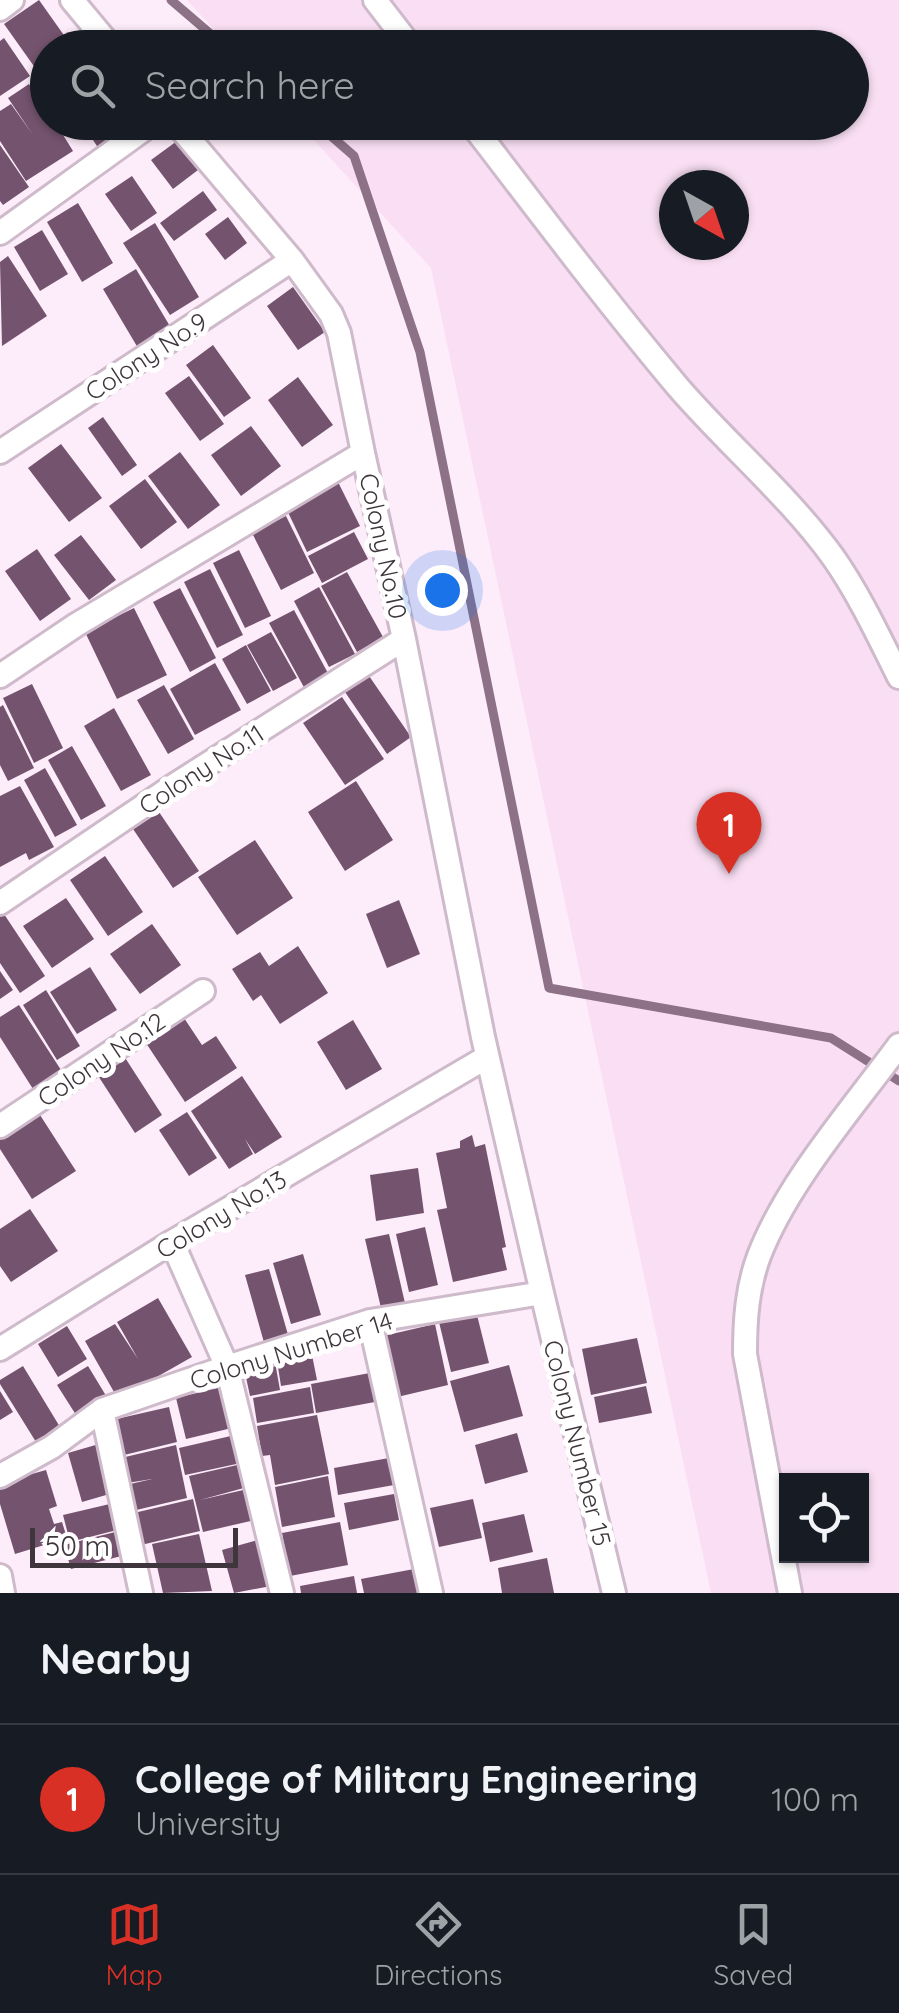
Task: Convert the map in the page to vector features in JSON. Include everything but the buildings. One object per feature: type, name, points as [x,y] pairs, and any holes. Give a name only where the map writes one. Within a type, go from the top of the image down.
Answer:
[{"type":"street","points":[[0,8],[12,0]]},
{"type":"street","points":[[72,0],[97,30]]},
{"type":"street","points":[[375,0],[398,30]]},
{"type":"street","points":[[0,233],[129,140]]},
{"type":"street","points":[[189,140],[292,260],[332,314],[340,333],[363,453]]},
{"type":"street","points":[[484,140],[616,314],[704,417],[797,513],[833,558],[899,678]]},
{"type":"street","name":"Colony No.9","points":[[0,452],[292,260]]},
{"type":"street","name":"Colony No.10","points":[[0,676],[363,453],[487,1057]]},
{"type":"street","name":"Colony No.11","points":[[0,903],[170,788],[404,639]]},
{"type":"street","name":"Colony No.12","points":[[0,1126],[203,991]]},
{"type":"street","points":[[790,1593],[745,1354],[745,1314],[759,1256],[784,1204],[899,1046]]},
{"type":"street","points":[[487,1057],[542,1293]]},
{"type":"street","name":"Colony No.13","points":[[0,1350],[172,1242],[487,1057]]},
{"type":"street","points":[[172,1242],[227,1367],[282,1593]]},
{"type":"street","name":"Colony Number 14","points":[[0,1476],[52,1447],[102,1410],[227,1367],[370,1321],[542,1293]]},
{"type":"street","name":"Colony Number 15","points":[[542,1293],[614,1593]]},
{"type":"street","points":[[370,1321],[430,1593]]},
{"type":"street","points":[[102,1410],[141,1593]]},
{"type":"street","points":[[0,1576],[4,1593]]},
{"type":"shaded area","points":[[187,0],[899,0],[899,1593],[711,1593],[431,268],[314,140],[869,140],[869,30],[214,30]]},
{"type":"waterway","points":[[171,0],[206,30]]},
{"type":"waterway","points":[[336,140],[354,156],[420,352],[549,988],[831,1038],[899,1081]]},
{"type":"place","name":"College of Military Engineering","points":[[729,874]]}]
